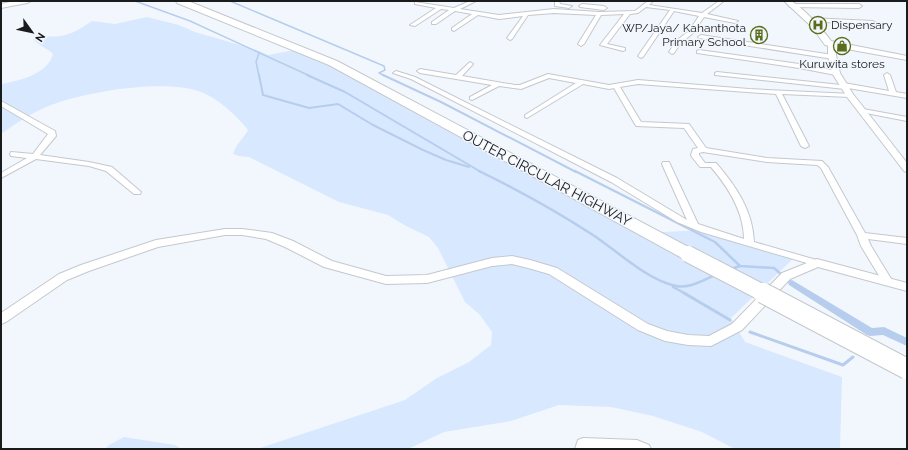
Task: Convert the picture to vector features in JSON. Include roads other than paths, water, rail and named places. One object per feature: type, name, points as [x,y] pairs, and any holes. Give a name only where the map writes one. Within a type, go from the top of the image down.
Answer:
[{"type":"highway","name":"OUTER CIRCULAR HIGHWAY","points":[[180,1],[265,34],[333,63],[691,251],[907,359]]},
{"type":"highway","name":"OUTER CIRCULAR HIGHWAY","points":[[194,2],[278,33],[343,62],[459,121],[691,251],[907,369]]},
{"type":"main road","points":[[1,6],[24,2]]},
{"type":"main road","points":[[789,4],[810,20],[823,34],[828,43],[832,45],[907,58]]},
{"type":"street","points":[[462,11],[433,26],[453,10],[474,1]]},
{"type":"street","points":[[417,3],[499,17],[554,11],[599,14],[628,13],[636,12],[651,1]]},
{"type":"street","points":[[672,52],[675,45],[685,35],[690,33],[703,15],[716,7],[722,1]]},
{"type":"street","points":[[554,11],[557,3],[604,8]]},
{"type":"street","points":[[789,4],[859,6]]},
{"type":"street","points":[[646,6],[673,9],[735,21]]},
{"type":"street","points":[[413,25],[440,7]]},
{"type":"street","points":[[641,56],[673,9]]},
{"type":"street","points":[[623,49],[603,44],[628,13]]},
{"type":"street","points":[[454,29],[476,14]]},
{"type":"street","points":[[581,44],[599,14]]},
{"type":"street","points":[[510,38],[526,15]]},
{"type":"street","points":[[810,20],[873,23]]},
{"type":"street","points":[[701,37],[832,58]]},
{"type":"street","points":[[832,45],[832,58],[836,73],[850,95],[907,169]]},
{"type":"street","points":[[699,52],[799,66],[836,73]]},
{"type":"street","points":[[458,77],[470,64]]},
{"type":"street","points":[[420,71],[521,87],[548,76],[609,87],[638,82],[778,92],[850,95]]},
{"type":"street","points":[[396,73],[413,78],[614,180],[680,220],[694,226],[749,244],[907,287]]},
{"type":"street","points":[[717,74],[844,86],[907,96]]},
{"type":"street","points":[[887,75],[893,94]]},
{"type":"street","points":[[527,116],[582,82]]},
{"type":"street","points":[[472,98],[499,84]]},
{"type":"street","points":[[616,87],[639,124],[686,126],[703,150]]},
{"type":"street","points":[[778,92],[804,146]]},
{"type":"street","points":[[1,102],[52,133],[52,136],[35,157],[1,176]]},
{"type":"street","points":[[863,111],[907,119]]},
{"type":"street","points":[[749,244],[750,235],[743,209],[720,173],[713,165],[703,165],[696,155],[696,151],[703,150],[767,160],[819,163],[824,167],[862,235],[866,246],[888,282]]},
{"type":"street","points":[[14,154],[89,164],[108,169],[137,192]]},
{"type":"street","points":[[666,164],[694,226]]},
{"type":"street","points":[[1,318],[63,277],[86,268],[156,244],[225,232],[242,232],[268,236],[289,244],[328,264],[386,280],[427,279],[492,262],[512,260],[530,264],[552,271],[644,327],[665,336],[688,340],[711,341],[736,327],[786,276],[817,263]]},
{"type":"street","points":[[862,235],[907,241]]},
{"type":"street","points":[[582,449],[583,444],[637,446],[644,449]]},
{"type":"waterway","points":[[135,1],[190,21],[310,76]]},
{"type":"waterway","points":[[230,1],[384,66],[385,70],[379,73],[383,75]]},
{"type":"waterway","points":[[259,53],[256,62],[259,76]]},
{"type":"waterway","points":[[259,75],[263,95],[309,108],[338,104],[373,125],[423,150],[446,160],[469,167]]},
{"type":"waterway","points":[[307,75],[345,92],[481,172]]},
{"type":"waterway","points":[[383,75],[441,102],[576,172]]},
{"type":"waterway","points":[[479,171],[522,193],[565,218],[593,235],[641,270],[662,281],[672,285],[689,286],[715,275]]},
{"type":"waterway","points":[[575,171],[715,242],[740,266]]},
{"type":"waterway","points":[[731,269],[740,266]]},
{"type":"waterway","points":[[740,266],[774,268],[783,276]]},
{"type":"waterway","points":[[787,279],[792,283]]},
{"type":"waterway","points":[[792,283],[870,332],[884,331],[907,342]]},
{"type":"waterway","points":[[673,287],[686,294]]},
{"type":"waterway","points":[[684,293],[730,320]]},
{"type":"waterway","points":[[750,332],[843,365],[853,357]]},
{"type":"place","name":"Dispensary","points":[[818,25]]},
{"type":"place","name":"WP/Jaya/ Kahanthota Primary School","points":[[759,35]]},
{"type":"place","name":"Kuruwita stores","points":[[842,46]]}]
